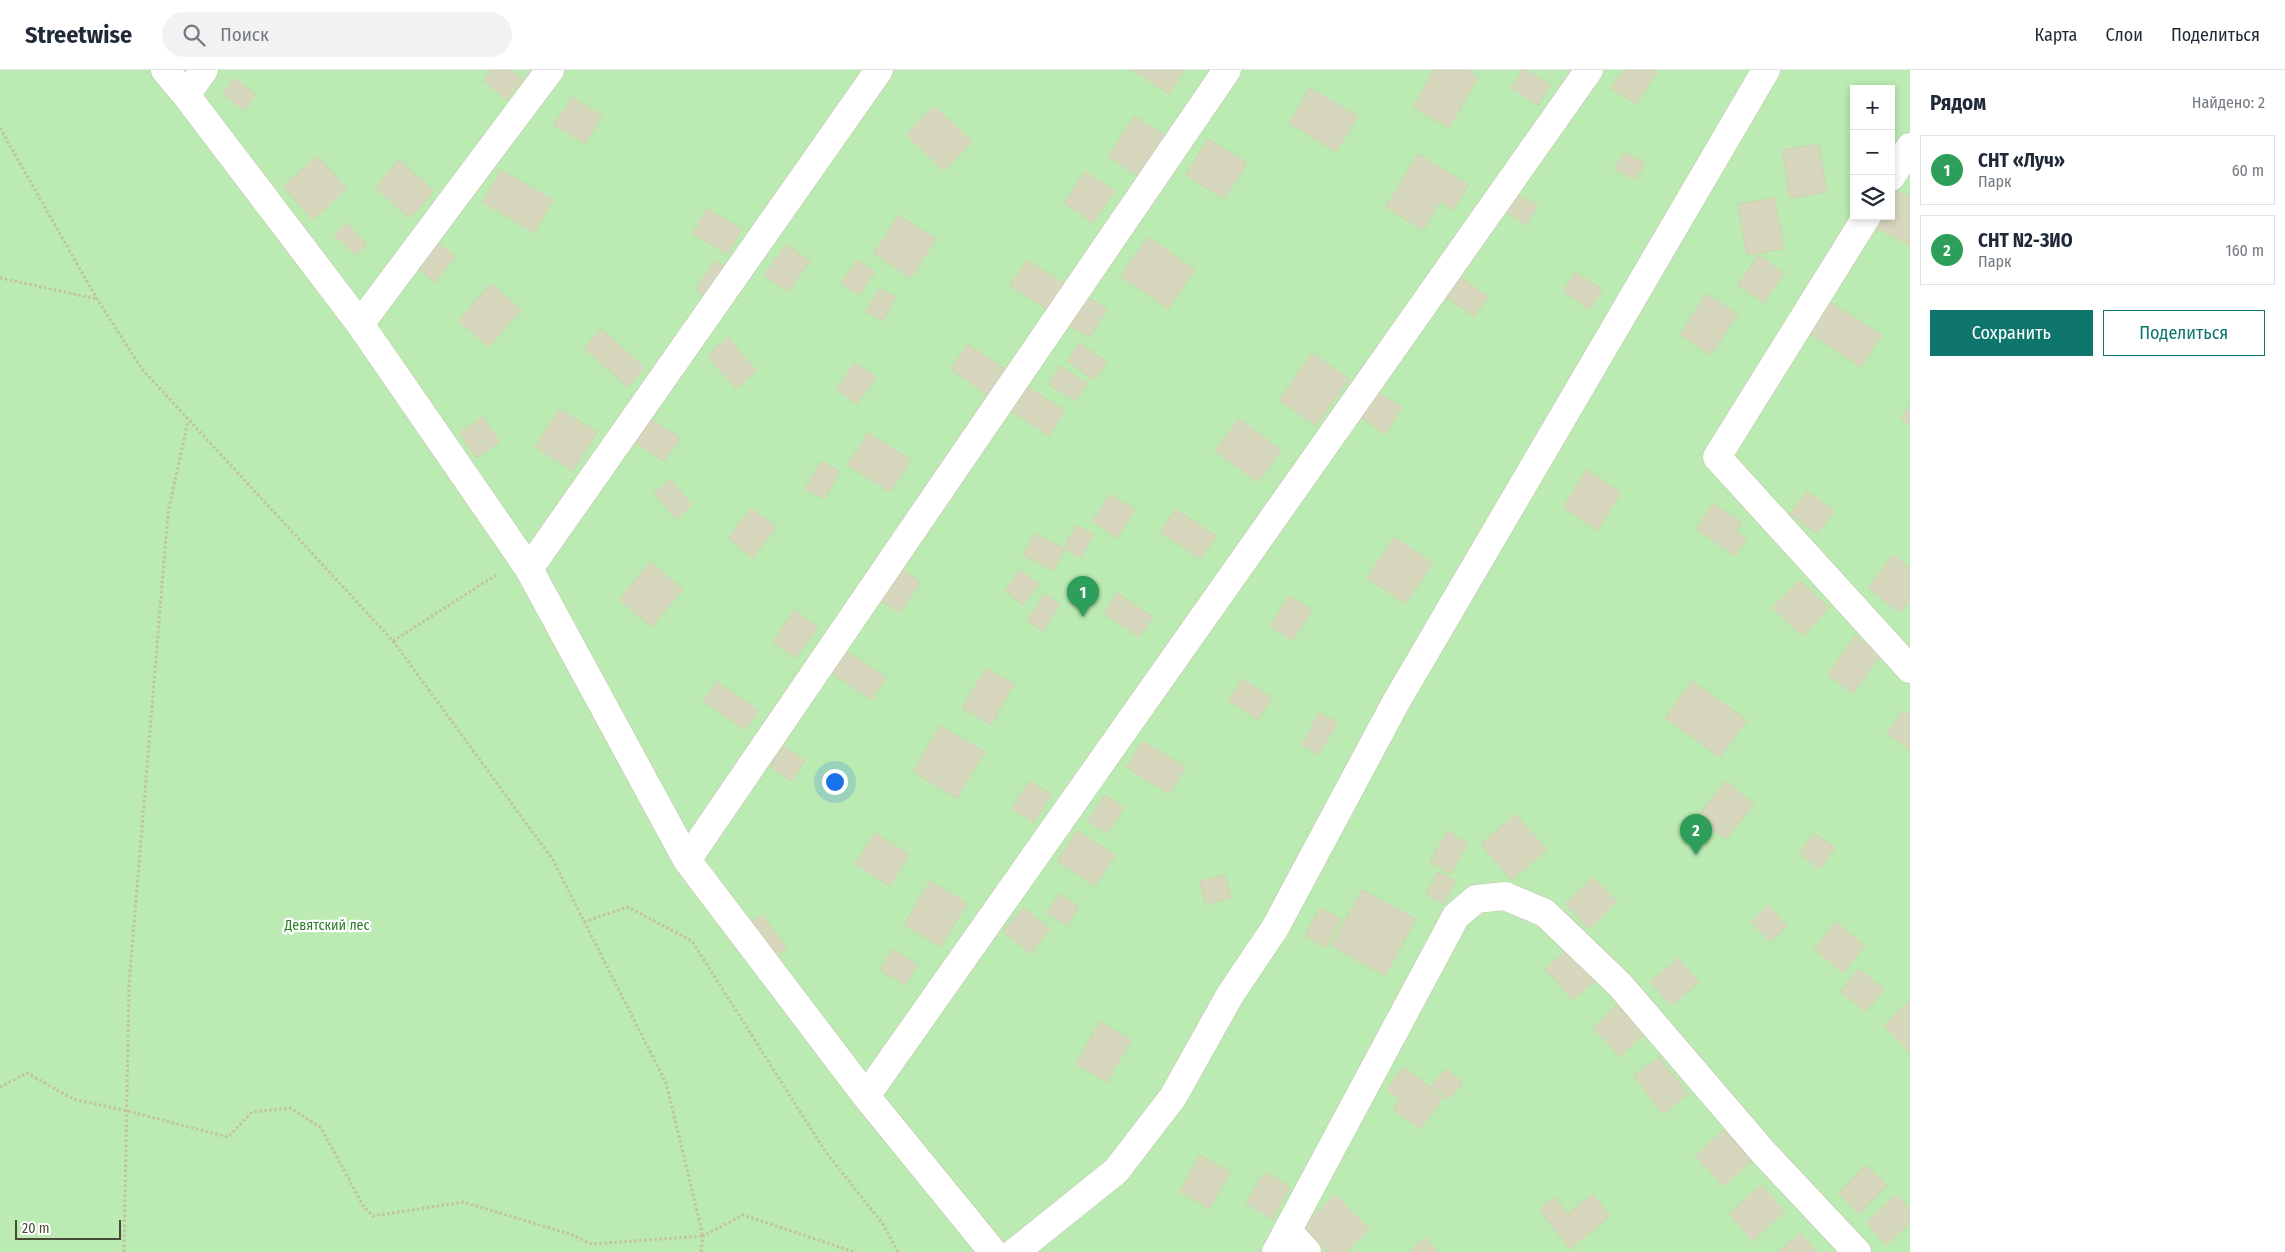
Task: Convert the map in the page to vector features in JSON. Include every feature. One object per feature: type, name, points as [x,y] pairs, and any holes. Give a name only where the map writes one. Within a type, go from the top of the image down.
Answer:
[{"type":"lane","points":[[165,70],[186,94],[360,324],[529,569],[687,860],[866,1096],[993,1252]]},
{"type":"lane","points":[[186,94],[204,70]]},
{"type":"lane","points":[[360,324],[550,70]]},
{"type":"lane","points":[[529,569],[879,70]]},
{"type":"lane","points":[[687,860],[1227,70]]},
{"type":"lane","points":[[866,1096],[1589,70]]},
{"type":"lane","points":[[1016,1252],[1116,1171],[1173,1097],[1230,995],[1275,928],[1396,702],[1766,70]]},
{"type":"lane","points":[[1892,175],[1910,147]]},
{"type":"lane","points":[[1865,220],[1717,457],[1910,669]]},
{"type":"lane","points":[[1307,1252],[1282,1242],[1456,916],[1476,898],[1505,896],[1545,913],[1620,985],[1764,1153],[1857,1252]]},
{"type":"path","points":[[0,128],[97,299],[141,368],[393,641],[552,860],[666,1083],[703,1236],[701,1252]]},
{"type":"path","points":[[0,278],[97,299]]},
{"type":"path","points":[[124,1252],[129,985],[168,513],[188,421]]},
{"type":"path","points":[[393,641],[515,562],[529,569]]},
{"type":"path","points":[[584,922],[628,907],[692,941],[825,1151],[883,1224],[898,1252]]},
{"type":"path","points":[[0,1087],[27,1073],[73,1099],[228,1137],[252,1112],[291,1108],[321,1128],[364,1207],[373,1216],[463,1202],[570,1234],[592,1244],[703,1236],[743,1215],[854,1252]]},
{"type":"green space","name":"Девятский лес","points":[[0,70],[1910,70],[1910,1252],[0,1252]]},
{"type":"building","points":[[492,70],[511,70],[523,80],[507,100],[483,81]]},
{"type":"building","points":[[1132,70],[1185,70],[1169,94]]},
{"type":"building","points":[[1434,70],[1467,70],[1478,77],[1449,128],[1413,107]]},
{"type":"building","points":[[1523,70],[1527,70],[1551,85],[1538,105],[1511,88]]},
{"type":"building","points":[[1623,70],[1654,70],[1657,72],[1637,104],[1611,89]]},
{"type":"building","points":[[234,78],[256,94],[244,110],[223,94]]},
{"type":"building","points":[[1310,88],[1358,116],[1336,152],[1289,123]]},
{"type":"building","points":[[572,97],[602,116],[585,144],[554,125]]},
{"type":"building","points":[[934,106],[972,141],[944,171],[906,135]]},
{"type":"building","points":[[1134,116],[1168,137],[1142,178],[1108,157]]},
{"type":"building","points":[[1208,139],[1247,163],[1224,199],[1186,175]]},
{"type":"building","points":[[1819,144],[1827,192],[1790,198],[1782,150]]},
{"type":"building","points":[[1624,152],[1645,163],[1636,180],[1614,169]]},
{"type":"building","points":[[1418,154],[1469,185],[1453,210],[1440,202],[1423,230],[1386,207]]},
{"type":"building","points":[[318,156],[347,189],[313,220],[283,186]]},
{"type":"building","points":[[399,160],[434,191],[410,218],[375,188]]},
{"type":"building","points":[[501,170],[553,200],[534,233],[482,202]]},
{"type":"building","points":[[1085,171],[1115,191],[1093,223],[1064,203]]},
{"type":"building","points":[[1895,190],[1910,197],[1910,245],[1875,228],[1879,220],[1895,220]]},
{"type":"building","points":[[1513,192],[1538,206],[1527,225],[1502,210]]},
{"type":"building","points":[[1775,198],[1784,249],[1747,255],[1738,204]]},
{"type":"building","points":[[707,209],[742,229],[728,254],[692,234]]},
{"type":"building","points":[[898,215],[936,239],[911,278],[874,254]]},
{"type":"building","points":[[346,223],[367,244],[356,255],[334,235]]},
{"type":"building","points":[[1148,237],[1195,270],[1168,309],[1121,276]]},
{"type":"building","points":[[436,242],[455,256],[435,282],[417,268]]},
{"type":"building","points":[[786,244],[810,261],[788,292],[764,275]]},
{"type":"building","points":[[1758,255],[1784,273],[1764,303],[1738,285]]},
{"type":"building","points":[[716,260],[730,271],[710,300],[695,289]]},
{"type":"building","points":[[857,260],[875,272],[859,295],[841,283]]},
{"type":"building","points":[[1027,260],[1064,283],[1047,309],[1010,286]]},
{"type":"building","points":[[1453,272],[1488,297],[1474,317],[1439,292]]},
{"type":"building","points":[[1575,272],[1602,289],[1590,309],[1563,292]]},
{"type":"building","points":[[491,283],[521,310],[489,347],[458,321]]},
{"type":"building","points":[[879,288],[896,297],[883,321],[866,312]]},
{"type":"building","points":[[1706,294],[1738,314],[1711,355],[1680,335]]},
{"type":"building","points":[[1087,297],[1107,309],[1090,337],[1070,326]]},
{"type":"building","points":[[1830,302],[1882,335],[1861,367],[1809,333]]},
{"type":"building","points":[[601,329],[645,368],[628,387],[584,348]]},
{"type":"building","points":[[728,337],[757,371],[736,389],[707,356]]},
{"type":"building","points":[[1080,343],[1107,362],[1094,380],[1067,361]]},
{"type":"building","points":[[968,344],[1007,371],[989,396],[951,369]]},
{"type":"building","points":[[1312,353],[1349,379],[1316,426],[1279,400]]},
{"type":"building","points":[[855,362],[876,377],[857,404],[836,390]]},
{"type":"building","points":[[1060,366],[1087,383],[1076,401],[1048,384]]},
{"type":"building","points":[[1027,386],[1065,411],[1049,436],[1010,410]]},
{"type":"building","points":[[1378,392],[1402,407],[1385,434],[1361,418]]},
{"type":"building","points":[[1910,405],[1910,425],[1901,419]]},
{"type":"building","points":[[559,409],[597,432],[573,471],[535,447]]},
{"type":"building","points":[[483,417],[500,442],[476,458],[459,433]]},
{"type":"building","points":[[651,419],[680,438],[664,461],[636,443]]},
{"type":"building","points":[[1239,419],[1281,450],[1258,482],[1215,451]]},
{"type":"building","points":[[868,433],[911,460],[890,492],[847,465]]},
{"type":"building","points":[[821,461],[840,471],[825,499],[805,489]]},
{"type":"building","points":[[1586,470],[1621,492],[1598,530],[1563,508]]},
{"type":"building","points":[[671,480],[692,505],[676,519],[654,493]]},
{"type":"building","points":[[1807,491],[1834,511],[1817,534],[1790,514]]},
{"type":"building","points":[[1110,494],[1135,510],[1117,538],[1092,521]]},
{"type":"building","points":[[1713,503],[1742,523],[1736,531],[1747,539],[1735,556],[1696,529]]},
{"type":"building","points":[[751,508],[776,527],[753,558],[728,538]]},
{"type":"building","points":[[1176,509],[1216,536],[1201,559],[1160,532]]},
{"type":"building","points":[[1076,525],[1094,534],[1081,558],[1064,548]]},
{"type":"building","points":[[1035,533],[1065,549],[1053,571],[1023,555]]},
{"type":"building","points":[[1394,537],[1433,563],[1406,604],[1367,578]]},
{"type":"building","points":[[1893,555],[1910,568],[1910,600],[1900,613],[1868,588]]},
{"type":"building","points":[[650,562],[683,589],[652,627],[619,600]]},
{"type":"building","points":[[898,567],[920,582],[900,613],[877,598]]},
{"type":"building","points":[[1020,570],[1039,584],[1023,605],[1005,591]]},
{"type":"building","points":[[1799,580],[1829,608],[1803,636],[1772,608]]},
{"type":"building","points":[[1117,593],[1153,617],[1139,637],[1104,614]]},
{"type":"building","points":[[1044,594],[1060,604],[1043,631],[1027,621]]},
{"type":"building","points":[[1289,596],[1312,610],[1292,640],[1270,626]]},
{"type":"building","points":[[794,610],[818,627],[796,658],[773,642]]},
{"type":"building","points":[[1855,636],[1881,655],[1853,693],[1827,675]]},
{"type":"building","points":[[840,647],[886,677],[872,700],[825,669]]},
{"type":"building","points":[[986,668],[1014,684],[991,725],[962,708]]},
{"type":"building","points":[[1243,679],[1272,698],[1258,720],[1228,700]]},
{"type":"building","points":[[1692,681],[1747,720],[1720,757],[1665,718]]},
{"type":"building","points":[[717,682],[759,711],[745,730],[703,701]]},
{"type":"building","points":[[1903,710],[1910,715],[1910,750],[1887,733]]},
{"type":"building","points":[[1319,712],[1337,722],[1319,755],[1302,745]]},
{"type":"building","points":[[940,726],[985,752],[957,798],[913,772]]},
{"type":"building","points":[[1143,741],[1186,767],[1169,794],[1126,767]]},
{"type":"building","points":[[784,746],[805,761],[791,781],[770,766]]},
{"type":"building","points":[[1029,781],[1051,794],[1034,823],[1012,809]]},
{"type":"building","points":[[1726,781],[1754,804],[1726,839],[1697,817]]},
{"type":"building","points":[[1105,795],[1124,808],[1107,833],[1087,821]]},
{"type":"building","points":[[1516,814],[1547,850],[1511,880],[1481,844]]},
{"type":"building","points":[[1077,831],[1116,855],[1095,886],[1057,861]]},
{"type":"building","points":[[1447,831],[1468,843],[1451,874],[1430,863]]},
{"type":"building","points":[[875,833],[909,854],[890,886],[855,864]]},
{"type":"building","points":[[1814,833],[1835,848],[1820,869],[1799,854]]},
{"type":"building","points":[[1438,872],[1456,881],[1444,904],[1426,894]]},
{"type":"building","points":[[1225,875],[1231,898],[1206,905],[1200,881]]},
{"type":"building","points":[[1593,877],[1617,902],[1589,929],[1565,904]]},
{"type":"building","points":[[930,881],[967,903],[941,947],[904,925]]},
{"type":"building","points":[[1362,890],[1416,919],[1385,976],[1331,946]]},
{"type":"building","points":[[1059,894],[1079,906],[1067,926],[1047,913]]},
{"type":"building","points":[[1768,905],[1787,926],[1770,942],[1751,922]]},
{"type":"building","points":[[1023,907],[1050,929],[1031,954],[1003,932]]},
{"type":"building","points":[[1320,908],[1341,919],[1326,948],[1305,936]]},
{"type":"building","points":[[762,914],[787,948],[769,962],[743,928]]},
{"type":"building","points":[[1836,922],[1865,946],[1843,973],[1814,949]]},
{"type":"building","points":[[893,949],[918,965],[905,985],[880,970]]},
{"type":"building","points":[[1566,950],[1595,981],[1573,1000],[1545,969]]},
{"type":"building","points":[[1678,958],[1699,982],[1671,1006],[1650,982]]},
{"type":"building","points":[[1859,969],[1884,989],[1866,1012],[1840,992]]},
{"type":"building","points":[[1910,1000],[1910,1052],[1884,1026]]},
{"type":"building","points":[[1617,1005],[1644,1034],[1620,1057],[1593,1028]]},
{"type":"building","points":[[1100,1022],[1131,1040],[1107,1082],[1076,1064]]},
{"type":"building","points":[[1659,1057],[1688,1094],[1663,1114],[1634,1076]]},
{"type":"building","points":[[1403,1067],[1444,1097],[1420,1129],[1393,1110],[1400,1100],[1386,1090]]},
{"type":"building","points":[[1446,1069],[1463,1083],[1449,1099],[1432,1085]]},
{"type":"building","points":[[1723,1130],[1752,1160],[1724,1186],[1695,1156]]},
{"type":"building","points":[[1200,1155],[1230,1172],[1209,1209],[1180,1192]]},
{"type":"building","points":[[1866,1165],[1887,1185],[1859,1214],[1839,1193]]},
{"type":"building","points":[[1265,1172],[1290,1187],[1272,1219],[1246,1203]]},
{"type":"building","points":[[1761,1185],[1785,1211],[1753,1241],[1729,1214]]},
{"type":"building","points":[[1335,1194],[1370,1229],[1346,1252],[1328,1252],[1303,1226]]},
{"type":"building","points":[[1593,1194],[1610,1216],[1570,1249],[1539,1210],[1555,1197],[1568,1214]]},
{"type":"building","points":[[1897,1194],[1910,1209],[1910,1223],[1886,1245],[1866,1222]]},
{"type":"building","points":[[1800,1233],[1817,1252],[1778,1252]]},
{"type":"building","points":[[1426,1238],[1438,1252],[1409,1252]]},
{"type":"place","name":"СНТ «Луч»","points":[[1083,617]]},
{"type":"place","name":"СНТ N2-ЗИО","points":[[1696,855]]}]
